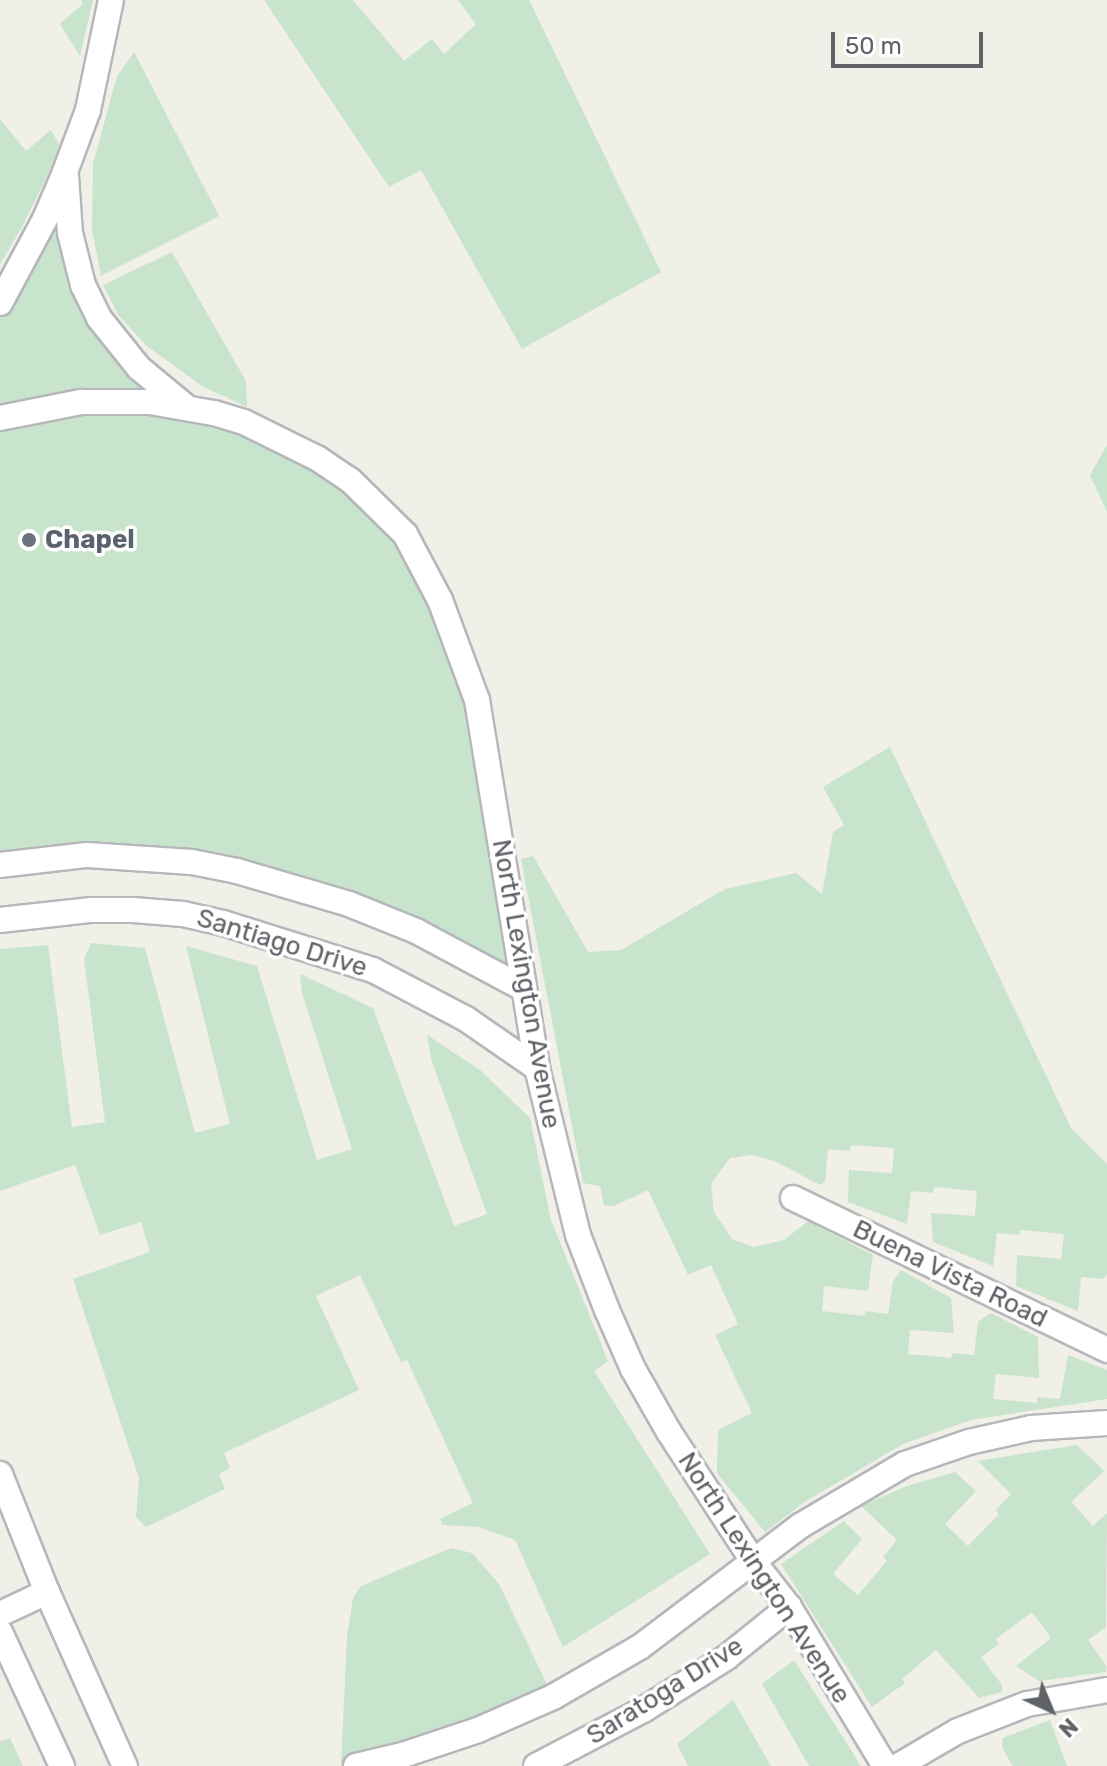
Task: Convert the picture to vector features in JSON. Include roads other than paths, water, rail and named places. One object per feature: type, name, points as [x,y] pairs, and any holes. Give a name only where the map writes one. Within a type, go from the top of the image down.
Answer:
[{"type":"street","points":[[0,303],[45,219],[88,110],[111,0]]},
{"type":"street","name":"North Lexington Avenue","points":[[65,172],[70,233],[83,285],[99,318],[139,368],[187,407]]},
{"type":"street","name":"North Lexington Avenue","points":[[0,418],[81,402],[150,402],[187,407],[244,422],[317,458],[350,480],[405,534],[440,600],[477,700],[521,987],[537,1068],[578,1235],[607,1310],[640,1382],[753,1561],[789,1607],[885,1766]]},
{"type":"street","name":"Santiago Drive","points":[[0,865],[87,855],[192,862],[237,871],[349,904],[389,920],[521,987]]},
{"type":"street","name":"Santiago Drive","points":[[0,920],[91,910],[133,910],[183,914],[223,923],[373,970],[466,1019],[537,1068]]},
{"type":"street","name":"Buena Vista Road","points":[[793,1198],[1107,1350]]},
{"type":"street","name":"Saratoga Drive","points":[[356,1766],[406,1754],[478,1730],[553,1697],[640,1647],[717,1592],[753,1561],[848,1495],[905,1464],[969,1442],[1031,1428],[1107,1423]]},
{"type":"street","points":[[0,1474],[47,1592],[125,1766]]},
{"type":"street","points":[[0,1614],[47,1592]]},
{"type":"street","name":"Saratoga Drive","points":[[536,1766],[643,1710],[727,1657],[789,1607]]},
{"type":"street","points":[[0,1632],[62,1766]]},
{"type":"street","points":[[898,1766],[958,1731],[1027,1704],[1107,1690]]},
{"type":"place","name":"Chapel","points":[[29,540]]}]
